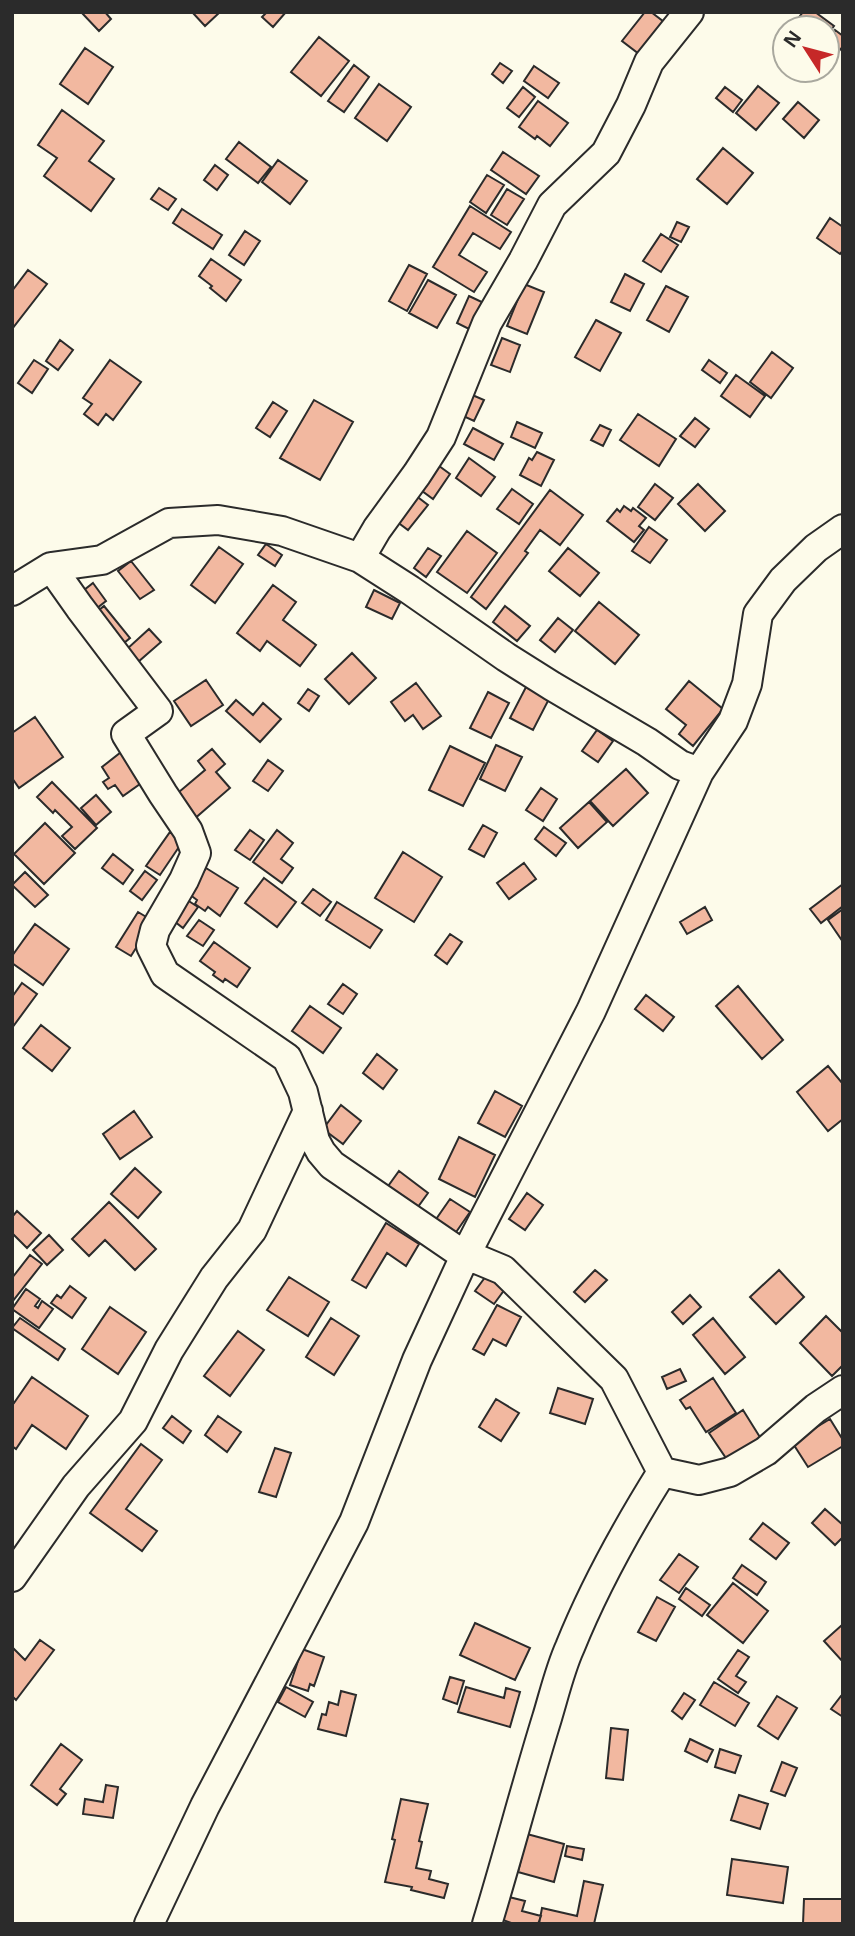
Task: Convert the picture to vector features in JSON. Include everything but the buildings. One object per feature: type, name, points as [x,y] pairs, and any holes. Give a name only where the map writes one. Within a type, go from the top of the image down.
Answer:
[{"type":"street","points":[[360,558],[377,529],[441,438],[487,323],[552,205],[606,153],[649,62],[689,12]]},
{"type":"street","points":[[12,591],[51,567],[102,560],[169,523],[218,520],[282,531],[360,558],[552,686],[680,765],[699,772]]},
{"type":"street","points":[[149,1924],[205,1806],[354,1522],[417,1360],[465,1256],[591,1011],[699,772],[733,721],[747,684],[758,614],[783,580],[817,548],[843,529]]},
{"type":"street","points":[[51,567],[158,711],[126,734],[188,831],[196,853],[155,930],[151,946],[164,974],[287,1058],[303,1092],[315,1141],[332,1165],[465,1256],[503,1270],[614,1379],[662,1472]]},
{"type":"street","points":[[12,1577],[76,1486],[133,1421],[169,1350],[214,1278],[253,1230],[308,1111]]},
{"type":"street","points":[[291,1148],[321,1152]]},
{"type":"street","points":[[662,1472],[699,1480],[730,1472],[765,1451],[816,1408],[843,1390]]},
{"type":"street","points":[[487,1924],[568,1649],[629,1525],[662,1472]]}]
